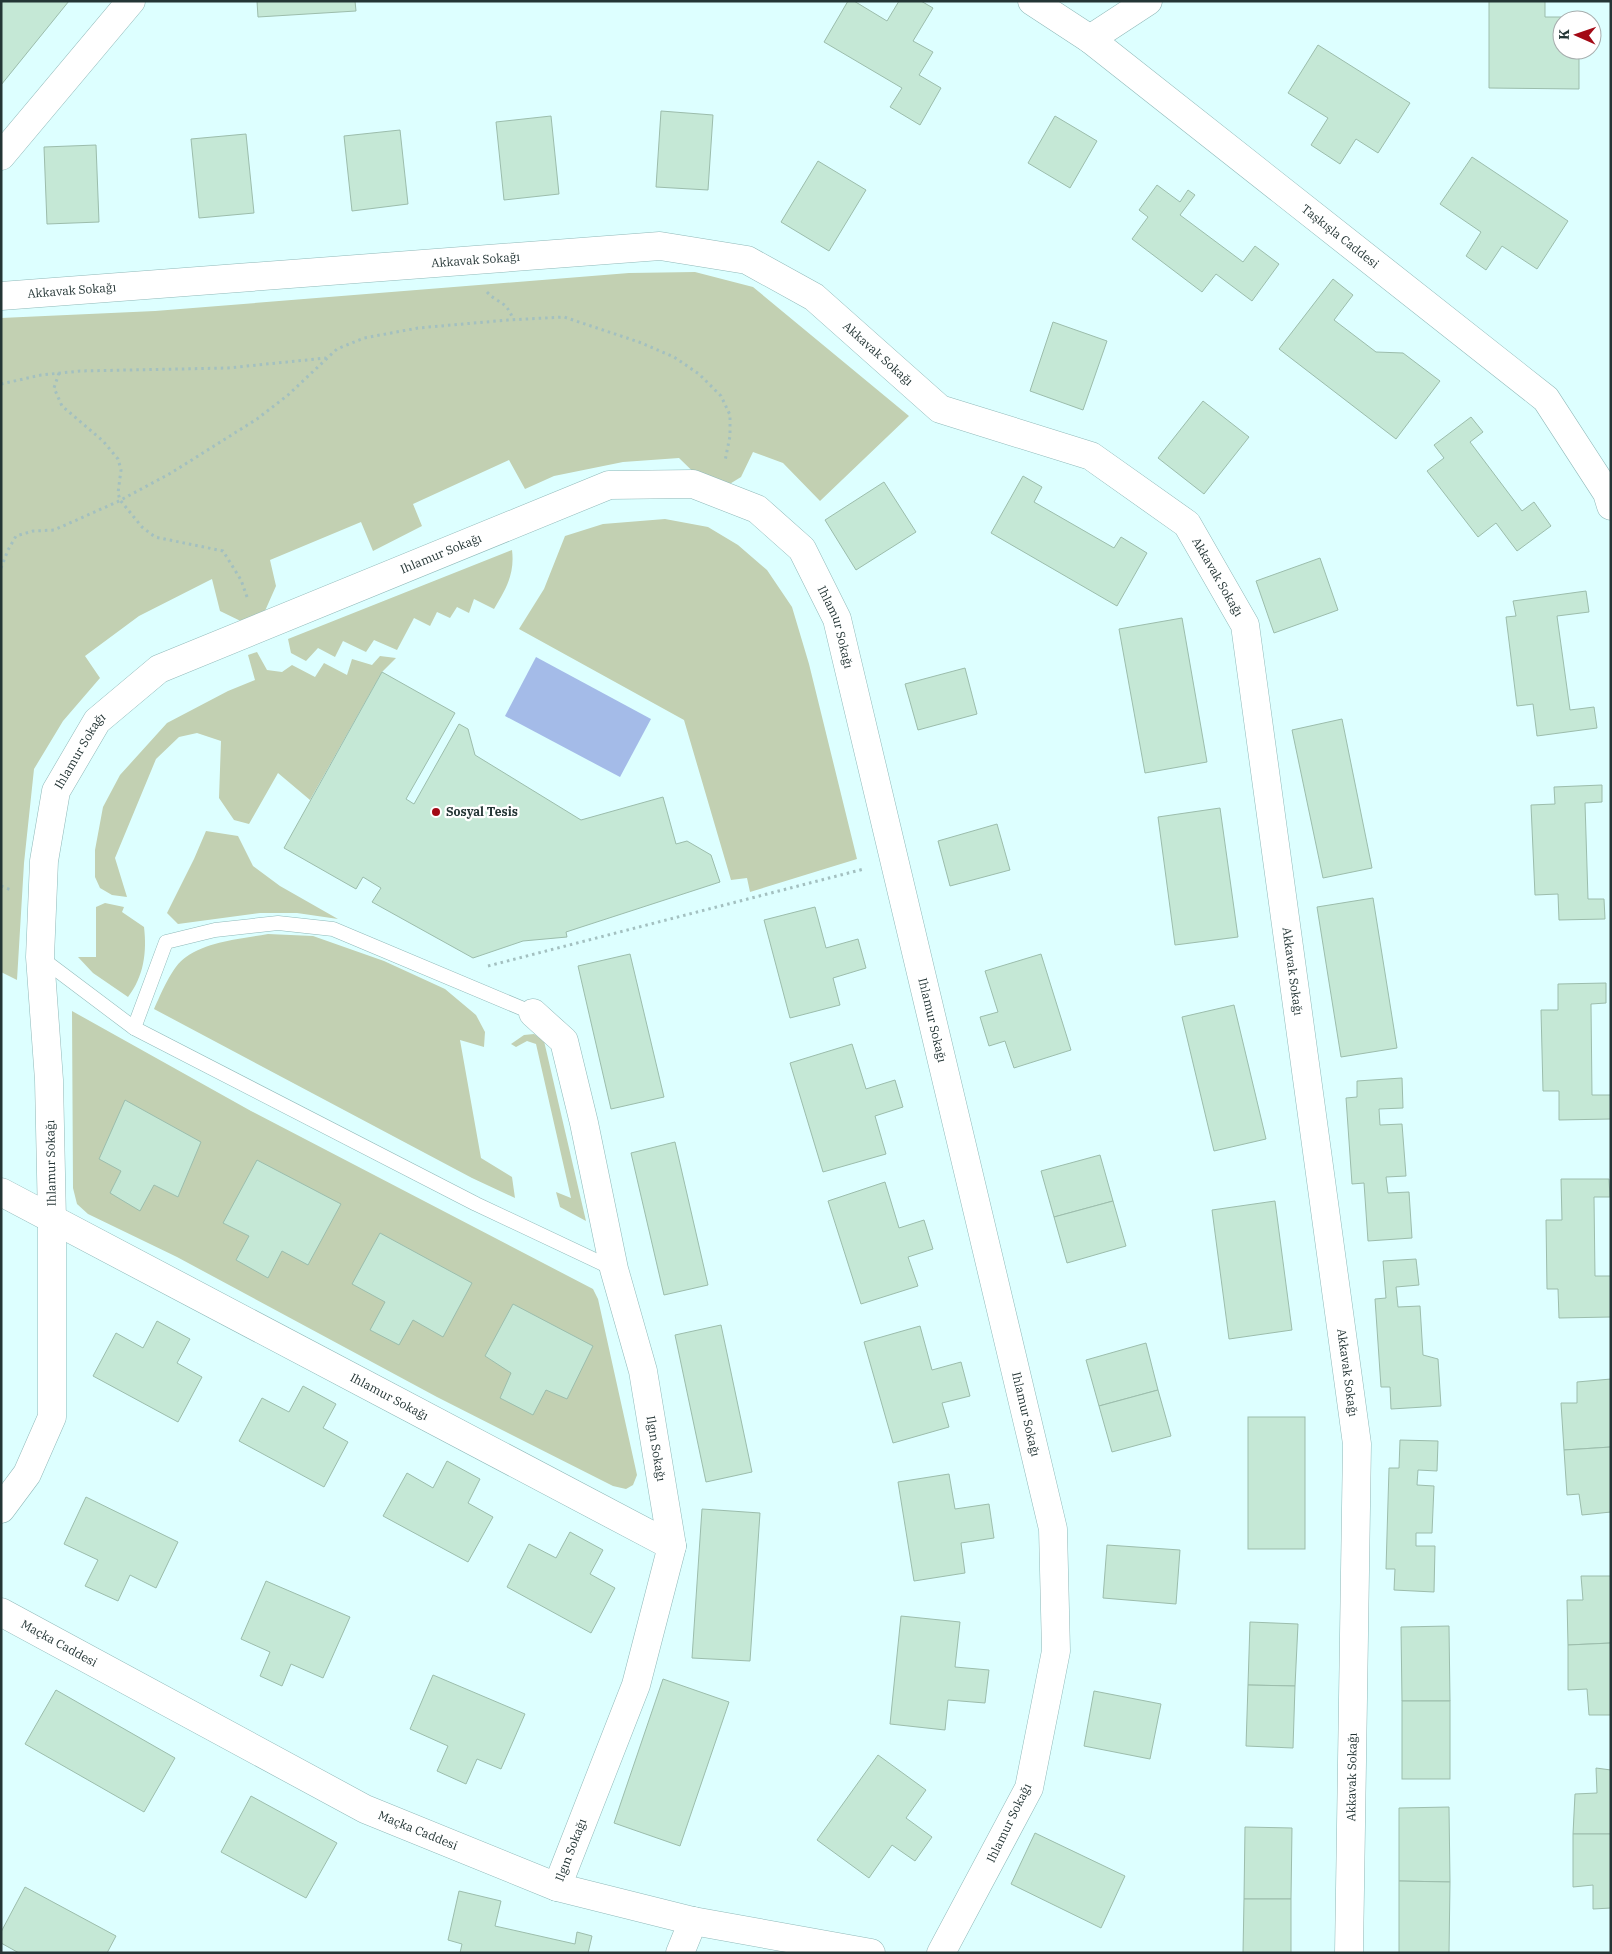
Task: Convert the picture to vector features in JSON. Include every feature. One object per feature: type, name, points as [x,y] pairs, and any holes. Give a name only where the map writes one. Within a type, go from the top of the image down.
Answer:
[{"type":"street","points":[[1,156],[131,1]]},
{"type":"street","name":"Taşkışla Caddesi","points":[[1032,1],[1090,39],[1546,399],[1607,493],[1611,506]]},
{"type":"street","points":[[1090,39],[1148,1]]},
{"type":"street","name":"Akkavak Sokağı","points":[[1,296],[660,246],[747,260],[814,297],[940,409],[1091,456],[1187,524],[1244,626],[1357,1444],[1349,1953]]},
{"type":"street","name":"Ihlamur Sokağı","points":[[1,1509],[27,1474],[52,1417],[52,1220],[49,1080],[40,958],[44,861],[56,791],[97,721],[159,669],[609,485],[693,484],[757,509],[802,549],[837,619],[1053,1529],[1056,1651],[1029,1788],[941,1953]]},
{"type":"street","name":"Ilgın Sokağı","points":[[532,1013],[564,1041],[584,1122],[614,1269],[643,1371],[672,1546],[636,1686],[557,1887]]},
{"type":"street","name":"Ihlamur Sokağı","points":[[1,1192],[672,1546]]},
{"type":"street","name":"Maçka Caddesi","points":[[1,1612],[365,1809],[557,1887],[692,1921],[871,1953]]},
{"type":"street","points":[[680,1953],[692,1921]]},
{"type":"lane","points":[[134,1028],[166,942],[215,930],[278,923],[332,929],[532,1013]]},
{"type":"lane","points":[[40,958],[134,1028],[476,1204],[614,1269]]},
{"type":"path","points":[[485,291],[509,308],[512,319]]},
{"type":"path","points":[[1,568],[16,536],[33,531],[54,530],[120,500],[171,473],[256,420],[288,395],[337,349],[364,338],[418,328],[512,319],[564,317],[638,342],[674,358],[699,374],[721,396],[730,415],[728,453],[715,492]]},
{"type":"path","points":[[1,384],[41,374],[80,371],[228,368],[327,358]]},
{"type":"path","points":[[59,373],[54,388],[62,406],[103,441],[118,459],[121,470],[118,493],[120,500],[142,527],[155,537],[223,551],[241,580],[258,629]]},
{"type":"path","points":[[444,977],[895,862]]},
{"type":"green space","points":[[695,272],[753,287],[909,416],[820,501],[783,463],[753,452],[741,477],[715,493],[679,458],[623,462],[554,476],[525,489],[509,460],[413,504],[422,526],[373,551],[361,522],[270,560],[276,586],[257,629],[220,611],[212,579],[139,616],[85,656],[100,678],[63,721],[34,769],[24,863],[17,980],[1,972],[1,318],[155,311],[629,273]]},
{"type":"green space","points":[[665,519],[708,527],[738,545],[767,570],[792,607],[809,664],[857,859],[750,892],[747,878],[731,880],[684,720],[519,629],[544,589],[565,536],[603,524]]},
{"type":"green space","points":[[512,550],[511,574],[506,588],[494,609],[474,599],[469,613],[457,607],[450,618],[437,612],[430,626],[414,618],[397,650],[374,640],[366,652],[343,641],[335,657],[318,648],[306,661],[291,653],[288,639]]},
{"type":"green space","points":[[257,652],[267,670],[282,672],[292,665],[315,677],[324,663],[347,675],[352,659],[372,665],[380,656],[396,658],[382,672],[310,800],[278,773],[249,824],[234,820],[219,798],[221,741],[197,733],[179,737],[156,759],[115,858],[127,897],[112,895],[100,888],[95,877],[95,850],[103,807],[120,775],[167,723],[228,691],[255,680],[248,655]]},
{"type":"green space","points":[[206,831],[238,836],[253,866],[280,886],[338,919],[297,913],[260,913],[178,924],[167,913]]},
{"type":"green space","points":[[105,903],[124,907],[122,912],[144,927],[145,946],[143,964],[138,981],[128,997],[93,973],[78,957],[96,957],[96,907]]},
{"type":"green space","points":[[268,934],[313,936],[384,961],[445,989],[476,1015],[485,1032],[484,1047],[460,1040],[481,1158],[512,1177],[515,1198],[472,1178],[154,1009],[172,973],[186,957],[215,944]]},
{"type":"green space","points":[[72,1011],[251,1111],[593,1289],[598,1299],[637,1475],[633,1485],[626,1489],[613,1486],[437,1397],[177,1257],[88,1214],[77,1204],[73,1188]]},
{"type":"green space","points":[[534,1034],[544,1041],[586,1221],[560,1207],[556,1192],[571,1198],[536,1044],[527,1041],[516,1047],[511,1044],[524,1035]]},
{"type":"water","points":[[536,657],[651,719],[620,777],[505,716]]},
{"type":"building","points":[[1,1],[69,1],[1,85]]},
{"type":"building","points":[[257,1],[355,1],[356,11],[258,17]]},
{"type":"building","points":[[848,1],[854,1],[887,21],[899,1],[921,1],[933,8],[913,41],[933,52],[919,75],[941,88],[920,125],[890,107],[902,88],[824,42]]},
{"type":"building","points":[[1489,1],[1545,1],[1545,17],[1552,17],[1552,60],[1579,60],[1579,89],[1489,88]]},
{"type":"building","points":[[1318,45],[1410,103],[1378,153],[1356,139],[1340,164],[1311,145],[1328,118],[1288,93]]},
{"type":"building","points":[[661,111],[713,115],[708,190],[656,187]]},
{"type":"building","points":[[551,116],[559,194],[504,200],[496,122]]},
{"type":"building","points":[[1055,116],[1097,141],[1070,188],[1028,163]]},
{"type":"building","points":[[400,130],[408,204],[352,211],[344,136]]},
{"type":"building","points":[[246,134],[254,213],[199,218],[191,139]]},
{"type":"building","points":[[96,145],[99,222],[47,224],[44,147]]},
{"type":"building","points":[[1472,157],[1568,221],[1537,269],[1502,246],[1486,270],[1466,256],[1481,232],[1440,204]]},
{"type":"building","points":[[818,161],[866,190],[829,251],[781,222]]},
{"type":"building","points":[[1157,185],[1180,202],[1188,190],[1195,195],[1180,215],[1243,262],[1255,246],[1279,264],[1252,301],[1216,274],[1202,292],[1132,239],[1148,217],[1139,210]]},
{"type":"building","points":[[1333,279],[1353,295],[1334,320],[1376,352],[1403,353],[1440,381],[1396,439],[1279,349]]},
{"type":"building","points":[[1053,322],[1107,341],[1083,410],[1030,391]]},
{"type":"building","points":[[1203,401],[1249,437],[1204,494],[1158,458]]},
{"type":"building","points":[[1471,417],[1483,432],[1470,442],[1522,511],[1534,502],[1551,526],[1517,551],[1496,523],[1478,537],[1427,471],[1444,458],[1434,445]]},
{"type":"building","points":[[1023,476],[1042,487],[1034,502],[1114,548],[1121,537],[1147,553],[1117,606],[991,533]]},
{"type":"building","points":[[884,482],[916,532],[856,570],[825,520]]},
{"type":"building","points":[[1320,558],[1338,610],[1274,633],[1256,581]]},
{"type":"building","points":[[1586,591],[1589,612],[1557,616],[1570,710],[1594,707],[1597,728],[1537,736],[1533,704],[1517,706],[1506,617],[1516,616],[1513,601]]},
{"type":"building","points":[[1182,618],[1207,762],[1145,773],[1119,629]]},
{"type":"building","points":[[965,668],[977,714],[918,730],[905,684]]},
{"type":"building","name":"Sosyal Tesis","points":[[382,672],[455,713],[406,799],[414,804],[459,724],[468,729],[475,755],[581,820],[663,797],[676,844],[687,841],[711,855],[720,882],[566,932],[567,937],[523,941],[473,958],[372,902],[381,888],[363,877],[356,889],[284,848]]},
{"type":"building","points":[[1342,719],[1372,868],[1323,878],[1292,730]]},
{"type":"building","points":[[1602,785],[1602,802],[1585,803],[1588,899],[1604,899],[1605,919],[1559,920],[1558,894],[1535,895],[1531,805],[1555,804],[1554,787]]},
{"type":"building","points":[[1220,808],[1238,937],[1175,945],[1158,817]]},
{"type":"building","points":[[997,824],[1010,870],[950,886],[938,841]]},
{"type":"building","points":[[1373,898],[1397,1048],[1341,1057],[1317,907]]},
{"type":"building","points":[[815,907],[826,948],[858,939],[866,968],[833,978],[840,1005],[790,1018],[764,920]]},
{"type":"building","points":[[630,954],[664,1097],[611,1109],[578,966]]},
{"type":"building","points":[[1041,954],[1071,1050],[1014,1068],[1005,1041],[989,1046],[980,1017],[998,1012],[985,971]]},
{"type":"building","points":[[1606,983],[1606,1003],[1591,1004],[1592,1095],[1611,1095],[1611,1119],[1559,1120],[1559,1091],[1543,1091],[1541,1010],[1558,1010],[1558,984]]},
{"type":"building","points":[[1234,1005],[1266,1139],[1214,1151],[1182,1017]]},
{"type":"building","points":[[852,1044],[866,1089],[895,1080],[903,1107],[875,1116],[886,1154],[823,1172],[790,1063]]},
{"type":"building","points":[[1402,1078],[1403,1108],[1379,1109],[1380,1125],[1402,1124],[1406,1176],[1386,1177],[1388,1193],[1409,1192],[1412,1238],[1368,1241],[1364,1183],[1352,1184],[1346,1098],[1357,1097],[1357,1081]]},
{"type":"building","points":[[125,1100],[201,1142],[178,1197],[154,1185],[140,1211],[110,1193],[121,1171],[99,1159]]},
{"type":"building","points":[[675,1142],[708,1285],[664,1295],[631,1153]]},
{"type":"building","points":[[1100,1155],[1113,1201],[1054,1217],[1041,1171]]},
{"type":"building","points":[[257,1160],[341,1204],[308,1265],[282,1251],[268,1278],[236,1260],[249,1236],[223,1223]]},
{"type":"building","points":[[1561,1179],[1609,1179],[1610,1197],[1594,1197],[1595,1276],[1611,1276],[1611,1317],[1559,1318],[1558,1289],[1547,1289],[1546,1220],[1562,1220]]},
{"type":"building","points":[[885,1182],[899,1228],[924,1220],[933,1249],[908,1257],[918,1286],[861,1304],[828,1201]]},
{"type":"building","points":[[1113,1201],[1126,1246],[1067,1263],[1054,1217]]},
{"type":"building","points":[[1275,1201],[1292,1330],[1229,1339],[1212,1210]]},
{"type":"building","points":[[380,1233],[472,1283],[443,1337],[413,1320],[399,1345],[370,1330],[385,1302],[352,1284]]},
{"type":"building","points":[[1416,1259],[1419,1285],[1396,1287],[1398,1307],[1420,1306],[1423,1355],[1438,1359],[1441,1406],[1391,1409],[1390,1387],[1381,1387],[1375,1299],[1386,1298],[1383,1261]]},
{"type":"building","points":[[513,1304],[593,1346],[567,1399],[546,1390],[533,1415],[500,1398],[511,1373],[485,1356]]},
{"type":"building","points":[[157,1321],[190,1339],[177,1363],[202,1377],[178,1422],[93,1376],[116,1333],[143,1348]]},
{"type":"building","points":[[721,1325],[752,1472],[706,1482],[675,1335]]},
{"type":"building","points":[[920,1326],[932,1370],[961,1362],[970,1396],[942,1403],[949,1427],[893,1443],[864,1342]]},
{"type":"building","points":[[1146,1343],[1158,1390],[1099,1406],[1086,1360]]},
{"type":"building","points":[[1611,1379],[1611,1447],[1564,1450],[1561,1403],[1577,1403],[1577,1382]]},
{"type":"building","points":[[303,1386],[336,1404],[323,1428],[348,1442],[324,1487],[239,1441],[262,1398],[289,1412]]},
{"type":"building","points":[[1158,1390],[1171,1436],[1112,1452],[1099,1406]]},
{"type":"building","points":[[1248,1417],[1305,1417],[1305,1549],[1248,1549]]},
{"type":"building","points":[[1400,1440],[1438,1441],[1437,1471],[1418,1470],[1417,1485],[1434,1486],[1432,1533],[1416,1533],[1416,1546],[1435,1546],[1434,1592],[1394,1590],[1395,1569],[1386,1569],[1389,1468],[1399,1468]]},
{"type":"building","points":[[1611,1447],[1611,1512],[1582,1515],[1579,1494],[1567,1495],[1564,1450]]},
{"type":"building","points":[[447,1461],[480,1479],[468,1503],[493,1517],[468,1562],[383,1516],[407,1473],[433,1488]]},
{"type":"building","points":[[949,1474],[955,1509],[989,1504],[994,1538],[961,1543],[965,1573],[914,1581],[898,1482]]},
{"type":"building","points":[[86,1497],[178,1542],[156,1588],[130,1575],[118,1601],[85,1586],[98,1560],[64,1544]]},
{"type":"building","points":[[702,1509],[760,1513],[750,1661],[692,1658]]},
{"type":"building","points":[[570,1532],[603,1550],[590,1574],[615,1588],[591,1633],[507,1587],[529,1544],[556,1558]]},
{"type":"building","points":[[1107,1545],[1180,1550],[1176,1604],[1103,1598]]},
{"type":"building","points":[[1581,1576],[1611,1576],[1611,1643],[1568,1645],[1567,1600],[1583,1600]]},
{"type":"building","points":[[266,1581],[350,1617],[323,1678],[291,1664],[282,1686],[260,1676],[270,1652],[241,1639]]},
{"type":"building","points":[[901,1616],[960,1622],[955,1667],[989,1670],[985,1703],[948,1700],[945,1730],[890,1724]]},
{"type":"building","points":[[1250,1622],[1298,1624],[1295,1686],[1248,1685]]},
{"type":"building","points":[[1449,1626],[1450,1701],[1402,1701],[1401,1627]]},
{"type":"building","points":[[1611,1643],[1611,1715],[1589,1715],[1587,1689],[1568,1690],[1568,1645]]},
{"type":"building","points":[[433,1675],[525,1714],[501,1769],[477,1759],[466,1784],[437,1771],[448,1746],[410,1729]]},
{"type":"building","points":[[663,1679],[729,1702],[680,1846],[614,1823]]},
{"type":"building","points":[[1248,1685],[1295,1686],[1293,1748],[1246,1746]]},
{"type":"building","points":[[56,1690],[175,1758],[144,1812],[25,1744]]},
{"type":"building","points":[[1094,1691],[1161,1704],[1150,1759],[1084,1746]]},
{"type":"building","points":[[1402,1701],[1450,1701],[1450,1779],[1402,1779]]},
{"type":"building","points":[[878,1755],[926,1790],[906,1818],[932,1837],[915,1861],[892,1845],[869,1878],[817,1840]]},
{"type":"building","points":[[1596,1768],[1611,1770],[1611,1834],[1573,1834],[1575,1794],[1597,1793]]},
{"type":"building","points":[[251,1796],[337,1843],[306,1898],[221,1852]]},
{"type":"building","points":[[1449,1807],[1450,1882],[1399,1881],[1399,1808]]},
{"type":"building","points":[[1245,1827],[1292,1828],[1291,1899],[1244,1899]]},
{"type":"building","points":[[1035,1833],[1125,1876],[1101,1928],[1011,1884]]},
{"type":"building","points":[[1573,1834],[1611,1834],[1611,1908],[1593,1909],[1593,1885],[1573,1887]]},
{"type":"building","points":[[1399,1881],[1450,1882],[1449,1953],[1399,1953]]},
{"type":"building","points":[[25,1887],[116,1936],[107,1953],[19,1953],[1,1943],[1,1932]]},
{"type":"building","points":[[459,1891],[501,1901],[495,1926],[575,1944],[577,1932],[592,1936],[588,1953],[460,1953],[462,1944],[448,1940]]},
{"type":"building","points":[[1244,1899],[1291,1899],[1291,1953],[1243,1953]]},
{"type":"place","name":"Sosyal Tesis","points":[[436,812]]}]
